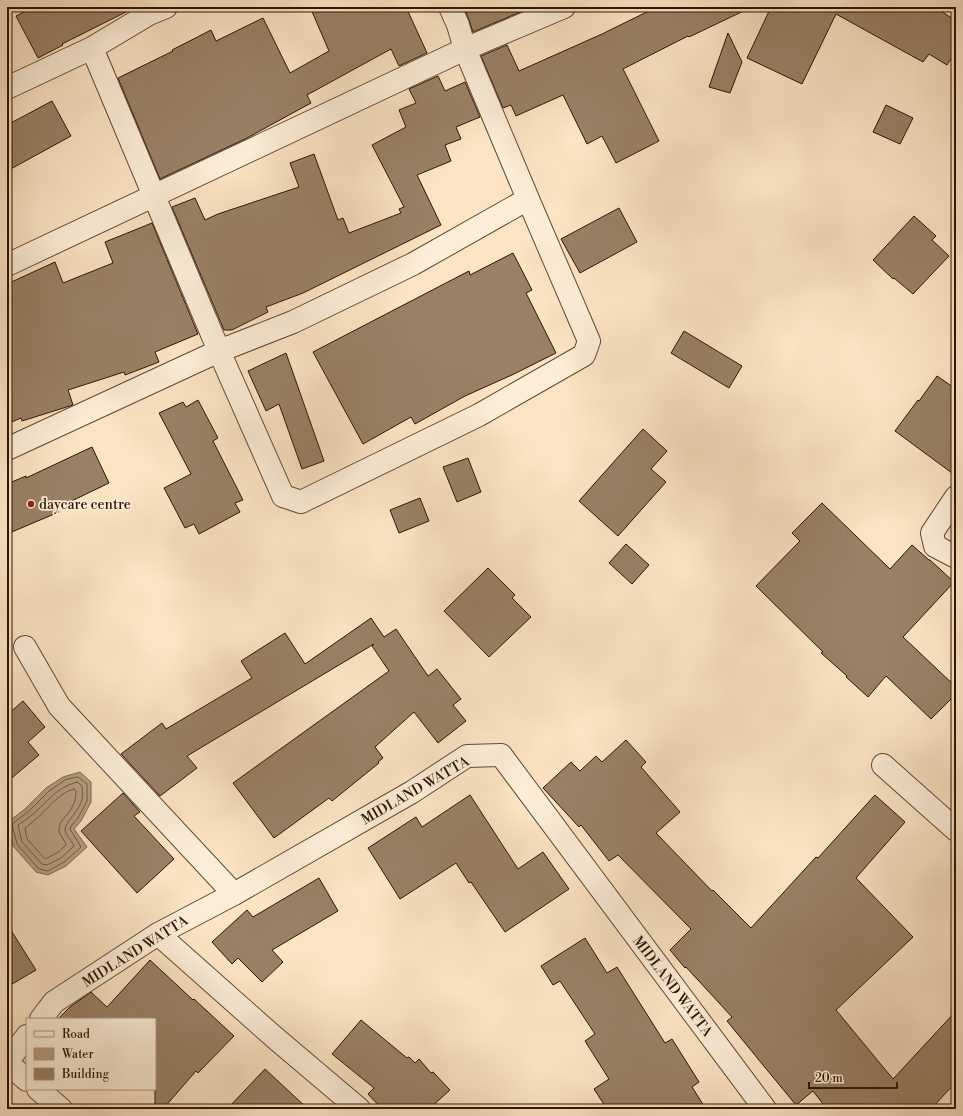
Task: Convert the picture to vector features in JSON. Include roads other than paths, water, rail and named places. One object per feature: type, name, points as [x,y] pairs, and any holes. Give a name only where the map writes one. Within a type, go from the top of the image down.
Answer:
[{"type":"street","points":[[92,48],[219,351],[283,496],[301,502],[472,418],[584,355],[589,341],[465,49],[458,25],[450,7]]},
{"type":"street","points":[[7,265],[465,49],[564,7]]},
{"type":"street","points":[[7,88],[92,48],[153,9]]},
{"type":"street","points":[[7,449],[219,351],[293,322],[413,264],[528,199]]},
{"type":"street","points":[[956,497],[932,534],[935,546],[956,557]]},
{"type":"street","points":[[25,647],[59,706],[234,894]]},
{"type":"street","name":"MIDLAND WATTA","points":[[42,1018],[54,1002],[158,934],[234,894],[412,792],[467,756],[500,755],[765,1109]]},
{"type":"street","points":[[883,765],[956,830]]},
{"type":"street","points":[[158,934],[274,1037],[359,1109]]},
{"type":"street","points":[[26,1037],[7,1062],[26,1079]]},
{"type":"street","points":[[39,1090],[61,1109]]},
{"type":"water","points":[[80,772],[91,782],[91,802],[81,821],[74,829],[87,847],[66,866],[48,875],[36,872],[13,846],[8,822],[25,809],[46,788],[63,777]]},
{"type":"place","name":"daycare centre","points":[[31,504]]}]
